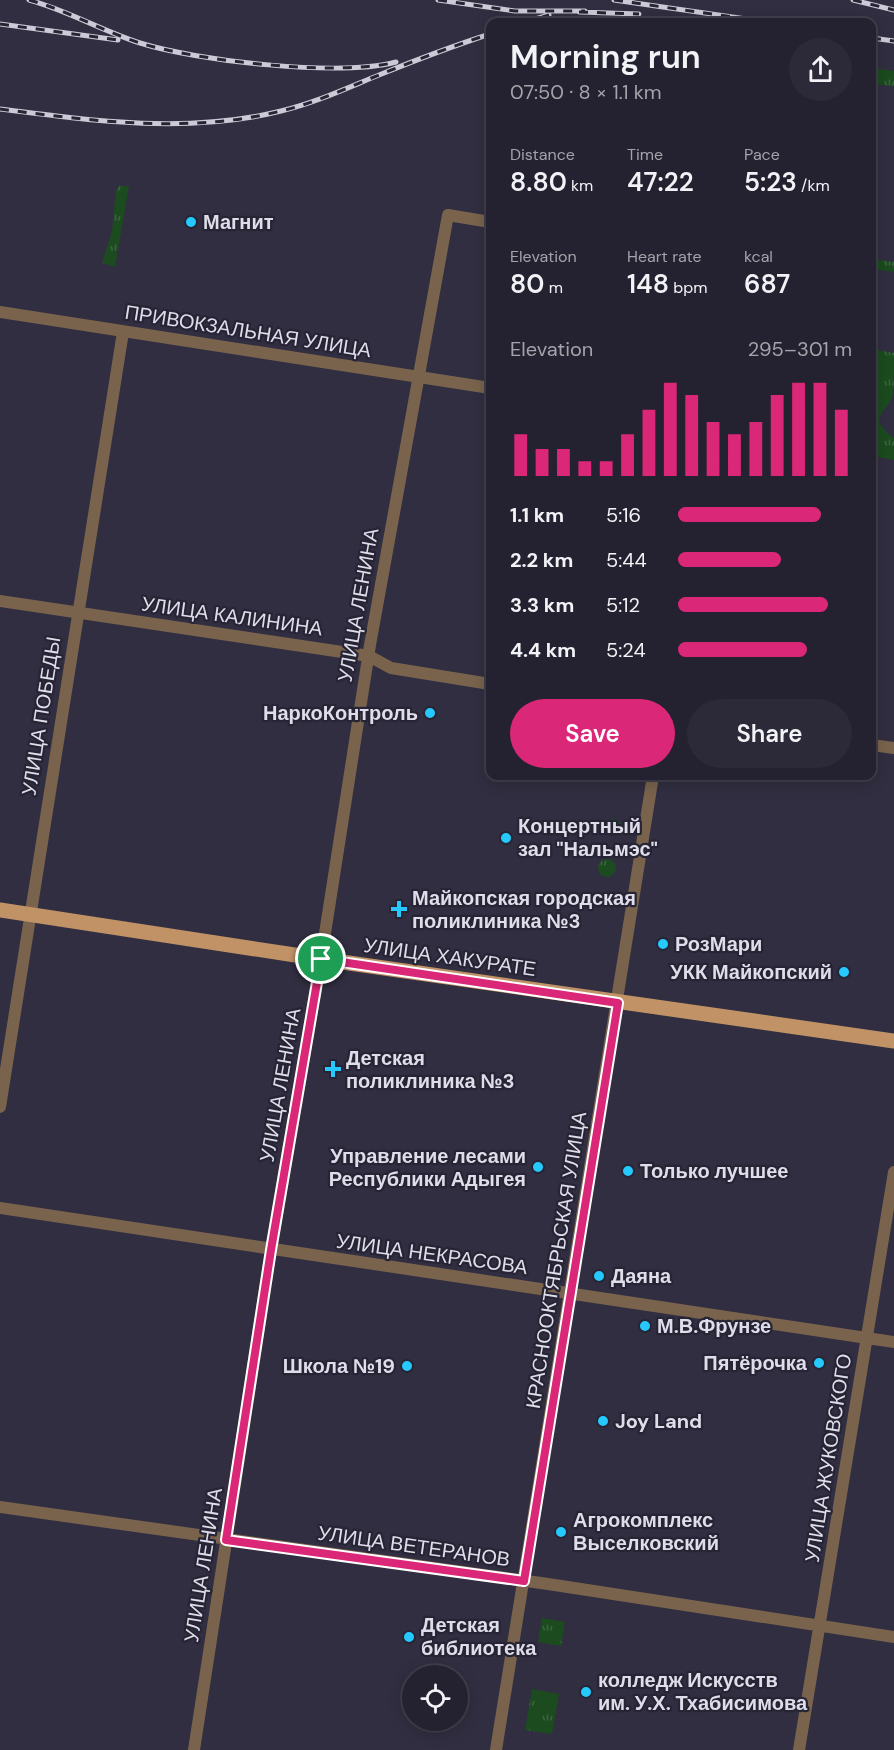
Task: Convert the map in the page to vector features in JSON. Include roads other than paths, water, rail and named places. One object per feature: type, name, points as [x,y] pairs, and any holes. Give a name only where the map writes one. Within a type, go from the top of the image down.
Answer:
[{"type":"main road","name":"УЛИЦА ХАКУРАТЕ","points":[[0,910],[618,1003],[894,1041]]},
{"type":"street","name":"УЛИЦА ЛЕНИНА","points":[[194,1750],[271,1250],[321,959],[369,656],[448,215],[486,221]]},
{"type":"street","name":"ПРИВОКЗАЛЬНАЯ УЛИЦА","points":[[0,312],[486,387]]},
{"type":"street","name":"УЛИЦА ПОБЕДЫ","points":[[0,1107],[123,332]]},
{"type":"street","name":"УЛИЦА КАЛИНИНА","points":[[0,601],[369,656],[391,668],[486,683]]},
{"type":"street","points":[[876,746],[894,748]]},
{"type":"street","name":"КРАСНООКТЯБРЬСКАЯ УЛИЦА","points":[[496,1750],[652,780]]},
{"type":"street","name":"УЛИЦА ЖУКОВСКОГО","points":[[799,1750],[894,1172]]},
{"type":"street","name":"УЛИЦА НЕКРАСОВА","points":[[0,1208],[894,1342]]},
{"type":"street","name":"УЛИЦА ВЕТЕРАНОВ","points":[[0,1507],[524,1581],[894,1637]]},
{"type":"railway","points":[[29,0],[140,43],[196,56],[305,67],[340,68],[396,62]]},
{"type":"railway","points":[[438,0],[515,11],[585,11]]},
{"type":"railway","points":[[614,0],[740,18]]},
{"type":"railway","points":[[853,0],[894,10]]},
{"type":"railway","points":[[579,12],[639,14]]},
{"type":"railway","points":[[539,18],[549,15]]},
{"type":"railway","points":[[0,24],[118,40]]},
{"type":"railway","points":[[0,109],[70,118],[140,123],[176,124],[246,118],[306,104],[486,35]]},
{"type":"railway","points":[[876,39],[894,41]]},
{"type":"place","name":"Магнит","points":[[191,222]]},
{"type":"place","name":"НаркоКонтроль","points":[[430,713]]},
{"type":"place","name":"Концертный зал \"Нальмэс\"","points":[[506,838]]},
{"type":"place","name":"Майкопская городская поликлиника №3","points":[[399,909]]},
{"type":"place","name":"РозМари","points":[[663,944]]},
{"type":"place","name":"УКК Майкопский","points":[[844,972]]},
{"type":"place","name":"Детская поликлиника №3","points":[[333,1069]]},
{"type":"place","name":"Управление лесами Республики Адыгея","points":[[538,1167]]},
{"type":"place","name":"Только лучшее","points":[[628,1171]]},
{"type":"place","name":"Даяна","points":[[599,1276]]},
{"type":"place","name":"М.В.Фрунзе","points":[[645,1326]]},
{"type":"place","name":"Пятёрочка","points":[[819,1363]]},
{"type":"place","name":"Школа №19","points":[[407,1366]]},
{"type":"place","name":"Joy Land","points":[[603,1421]]},
{"type":"place","name":"Агрокомплекс Выселковский","points":[[561,1532]]},
{"type":"place","name":"Детская библиотека","points":[[409,1637]]},
{"type":"place","name":"колледж Искусств им. У.Х. Тхабисимова","points":[[586,1692]]}]
